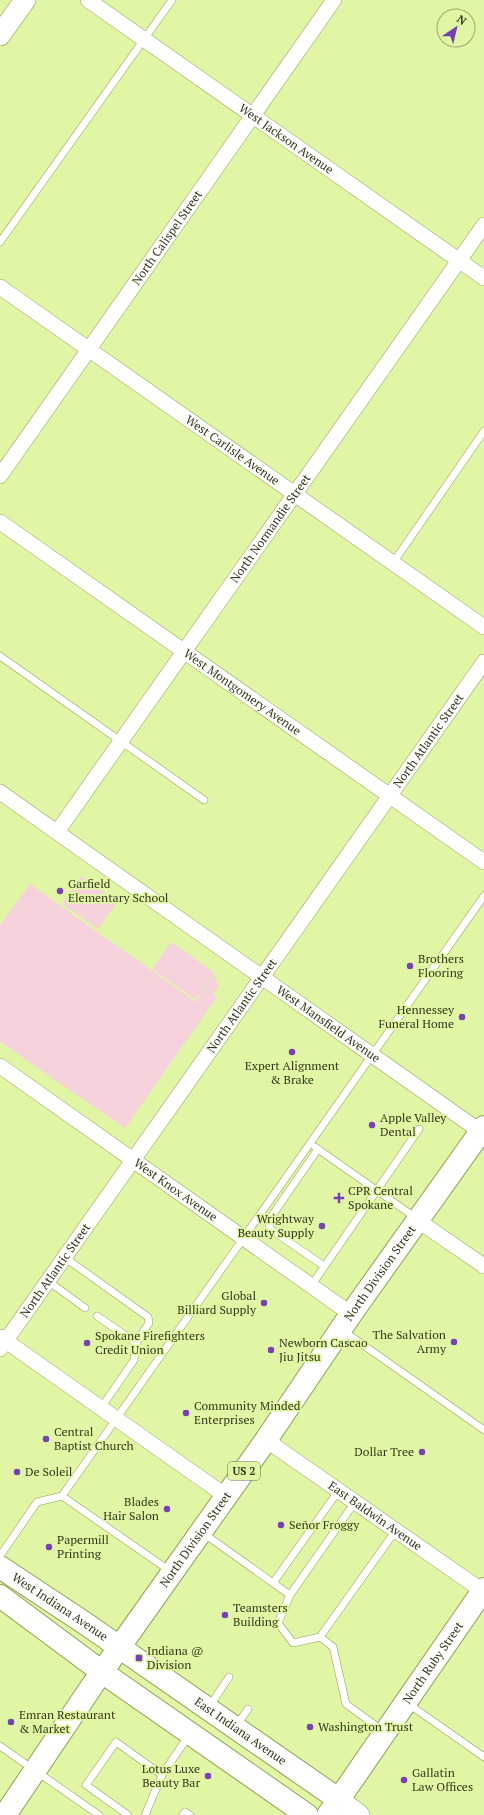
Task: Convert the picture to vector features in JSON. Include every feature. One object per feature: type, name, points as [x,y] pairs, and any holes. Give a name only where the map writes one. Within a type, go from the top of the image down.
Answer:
[{"type":"main road","points":[[0,36],[25,0]]},
{"type":"main road","name":"North Division Street","points":[[5,1815],[102,1672],[202,1532],[346,1322],[482,1129]]},
{"type":"main road","name":"West Indiana Avenue","points":[[0,1567],[120,1648]]},
{"type":"main road","name":"North Ruby Street","points":[[333,1807],[484,1591]]},
{"type":"main road","name":"West Indiana Avenue","points":[[0,1596],[102,1672]]},
{"type":"main road","name":"East Indiana Avenue","points":[[120,1648],[235,1728],[333,1807],[360,1815]]},
{"type":"main road","points":[[102,1672],[307,1815]]},
{"type":"street","name":"West Jackson Avenue","points":[[88,0],[484,278]]},
{"type":"street","name":"North Calispel Street","points":[[0,476],[334,0]]},
{"type":"street","name":"North Normandie Street","points":[[57,832],[120,740],[484,225]]},
{"type":"street","name":"West Carlisle Avenue","points":[[0,287],[484,627]]},
{"type":"street","name":"West Montgomery Avenue","points":[[0,522],[484,862]]},
{"type":"street","name":"North Atlantic Street","points":[[2,1343],[48,1282],[64,1257],[391,796],[484,662]]},
{"type":"street","name":"West Mansfield Avenue","points":[[0,792],[372,1055],[482,1129]]},
{"type":"street","name":"West Knox Avenue","points":[[0,1066],[311,1286],[346,1322]]},
{"type":"street","points":[[418,1220],[484,1266]]},
{"type":"street","points":[[2,1343],[101,1408],[226,1496]]},
{"type":"street","name":"East Baldwin Avenue","points":[[266,1440],[484,1591]]},
{"type":"lane","points":[[0,242],[172,0]]},
{"type":"lane","points":[[393,563],[484,431]]},
{"type":"lane","points":[[0,656],[204,800]]},
{"type":"lane","points":[[0,1556],[37,1502],[62,1496],[484,896]]},
{"type":"lane","points":[[311,1286],[419,1129]]},
{"type":"lane","points":[[310,1144],[418,1220]]},
{"type":"lane","points":[[318,1149],[269,1220],[270,1229],[324,1266]]},
{"type":"lane","points":[[64,1257],[141,1311],[148,1318],[149,1323],[136,1343],[134,1360],[101,1408]]},
{"type":"lane","points":[[48,1282],[85,1308]]},
{"type":"lane","points":[[98,1316],[136,1343]]},
{"type":"lane","points":[[346,1322],[484,1430]]},
{"type":"lane","points":[[273,1583],[339,1490]]},
{"type":"lane","points":[[62,1496],[173,1573]]},
{"type":"lane","points":[[355,1502],[290,1595],[278,1623],[292,1643],[320,1637],[396,1530]]},
{"type":"lane","points":[[202,1532],[290,1595]]},
{"type":"lane","points":[[320,1637],[333,1647],[346,1704],[385,1732]]},
{"type":"lane","points":[[207,1709],[228,1677]]},
{"type":"lane","points":[[406,1702],[484,1757]]},
{"type":"lane","points":[[235,1728],[248,1709]]},
{"type":"lane","points":[[145,1815],[162,1775],[191,1734]]},
{"type":"lane","points":[[128,1815],[86,1785],[116,1742],[162,1775]]},
{"type":"lane","points":[[0,1746],[99,1815]]},
{"type":"lane","points":[[183,1815],[185,1812],[190,1815]]},
{"type":"shaded area","points":[[81,876],[117,902],[98,929],[62,904]]},
{"type":"shaded area","name":"Garfield Elementary School","points":[[30,884],[196,1002],[215,974],[218,987],[213,994],[217,997],[125,1128],[0,1042],[0,925]]},
{"type":"shaded area","points":[[171,942],[215,973],[196,1000],[152,969]]},
{"type":"place","name":"Garfield Elementary School","points":[[60,891]]},
{"type":"place","name":"Brothers Flooring","points":[[410,966]]},
{"type":"place","name":"Hennessey Funeral Home","points":[[462,1017]]},
{"type":"place","name":"Expert Alignment & Brake","points":[[292,1052]]},
{"type":"place","name":"Apple Valley Dental","points":[[372,1125]]},
{"type":"place","name":"CPR Central Spokane","points":[[339,1198]]},
{"type":"place","name":"Wrightway Beauty Supply","points":[[322,1226]]},
{"type":"place","name":"Global Billiard Supply","points":[[264,1303]]},
{"type":"place","name":"The Salvation Army","points":[[454,1342]]},
{"type":"place","name":"Spokane Firefighters Credit Union","points":[[87,1343]]},
{"type":"place","name":"Newborn Cascao Jiu Jitsu","points":[[271,1350]]},
{"type":"place","name":"Community Minded Enterprises","points":[[186,1413]]},
{"type":"place","name":"Central Baptist Church","points":[[46,1439]]},
{"type":"place","name":"Dollar Tree","points":[[422,1452]]},
{"type":"place","name":"De Soleil","points":[[17,1472]]},
{"type":"place","name":"Blades Hair Salon","points":[[167,1509]]},
{"type":"place","name":"Señor Froggy","points":[[281,1525]]},
{"type":"place","name":"Papermill Printing","points":[[49,1547]]},
{"type":"place","name":"Teamsters Building","points":[[225,1615]]},
{"type":"place","name":"Indiana @ Division","points":[[139,1658]]},
{"type":"place","name":"Emran Restaurant & Market","points":[[11,1722]]},
{"type":"place","name":"Washington Trust","points":[[310,1727]]},
{"type":"place","name":"Lotus Luxe Beauty Bar","points":[[208,1776]]},
{"type":"place","name":"Gallatin Law Offices","points":[[404,1780]]}]
